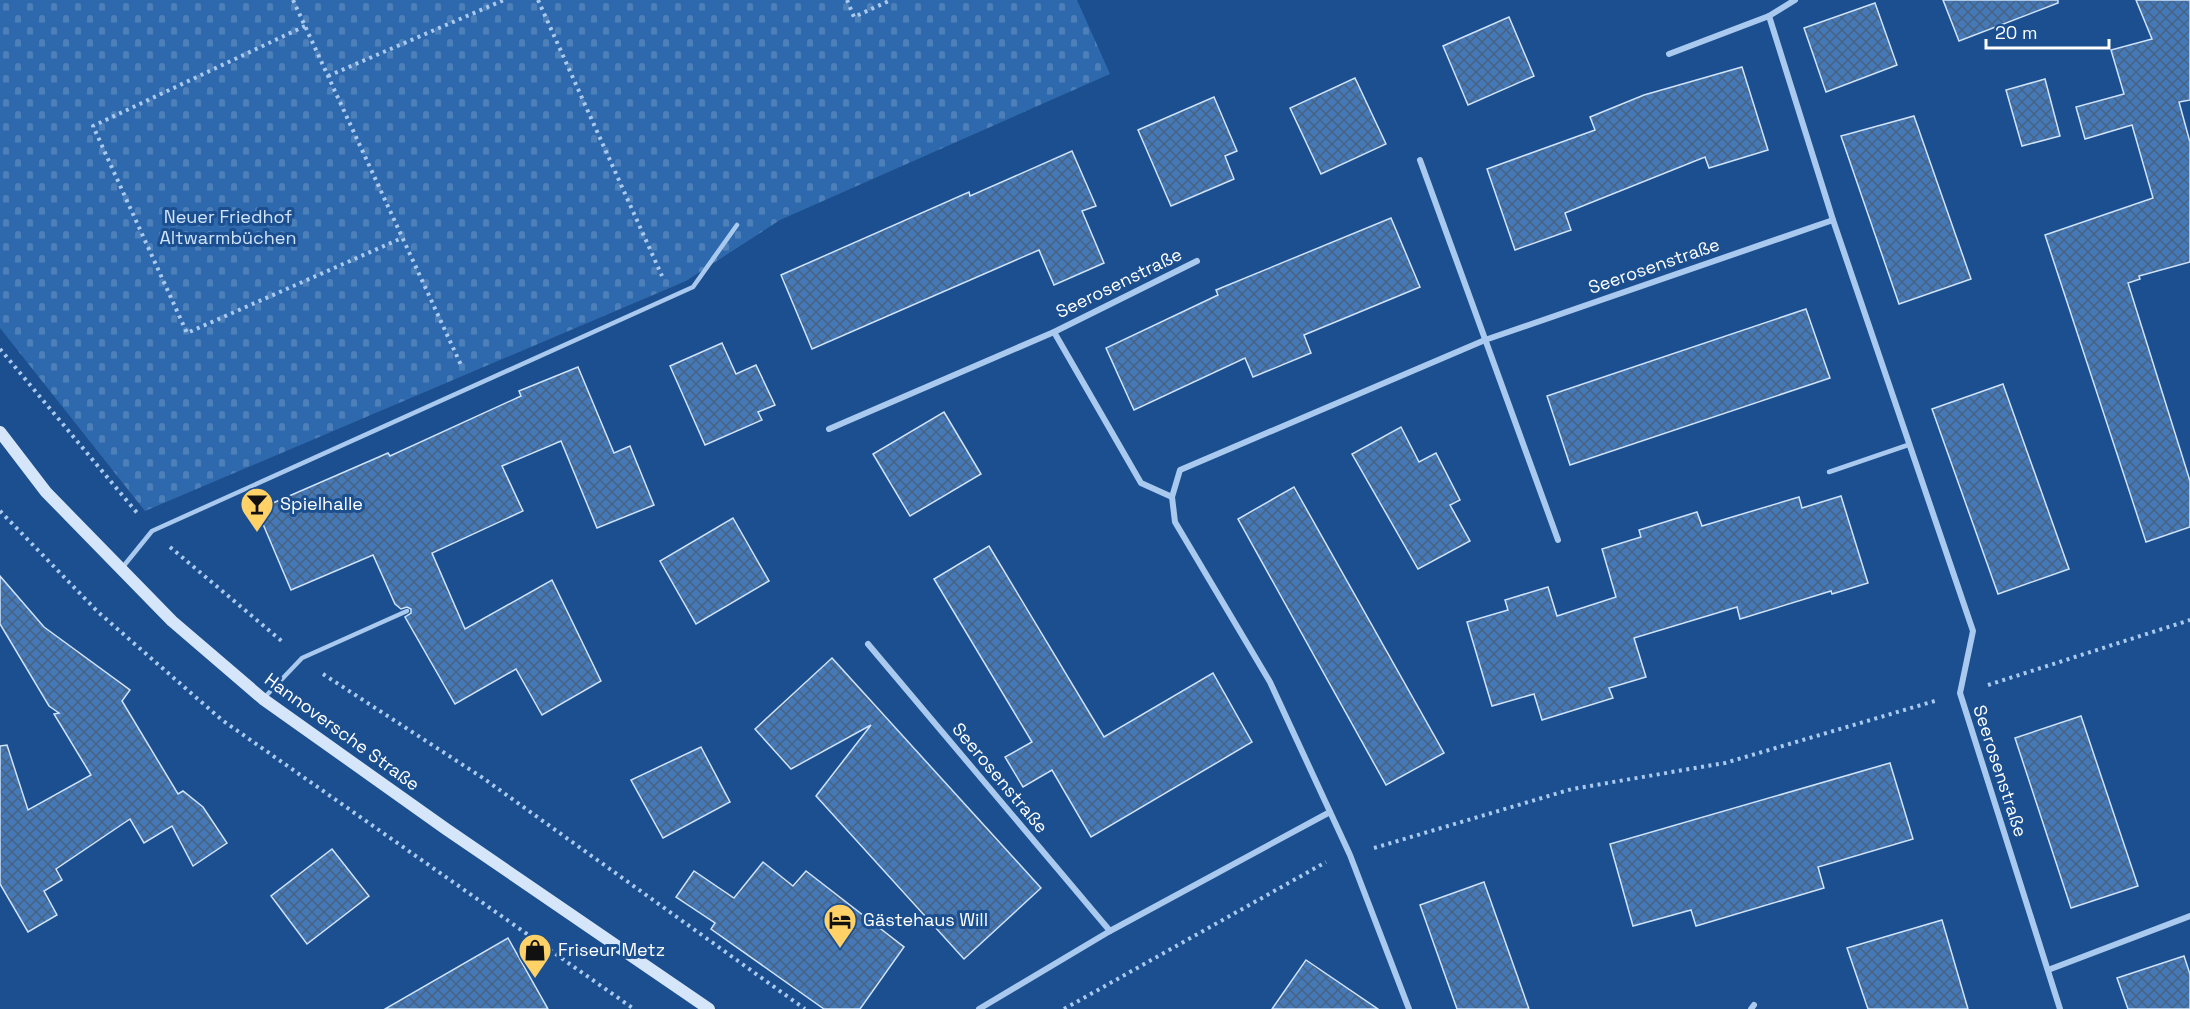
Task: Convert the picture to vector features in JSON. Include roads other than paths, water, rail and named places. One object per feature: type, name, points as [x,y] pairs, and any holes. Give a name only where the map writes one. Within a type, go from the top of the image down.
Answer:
[{"type":"main road","name":"Hannoversche Straße","points":[[0,432],[46,492],[172,621],[263,699],[446,829],[709,1009]]},
{"type":"street","points":[[1669,54],[1769,16],[1795,0]]},
{"type":"street","name":"Seerosenstraße","points":[[1769,16],[1833,220],[1973,631],[1960,693],[2060,1009]]},
{"type":"street","points":[[1420,160],[1558,540]]},
{"type":"street","name":"Seerosenstraße","points":[[1054,332],[1141,483],[1172,497],[1180,470],[1485,340],[1833,220]]},
{"type":"street","name":"Seerosenstraße","points":[[830,429],[1054,332],[1197,261]]},
{"type":"street","points":[[1172,497],[1176,522],[1270,682],[1350,855],[1409,1009]]},
{"type":"street","name":"Seerosenstraße","points":[[867,644],[1110,931]]},
{"type":"street","points":[[979,1009],[1110,931],[1330,812]]},
{"type":"street","points":[[2048,970],[2190,916]]},
{"type":"lane","points":[[121,569],[152,531],[693,287],[737,225]]},
{"type":"lane","points":[[1829,472],[1908,445]]},
{"type":"lane","points":[[263,699],[302,658],[407,611]]},
{"type":"place","name":"Spielhalle","points":[[257,533]]},
{"type":"place","name":"Gästehaus Will","points":[[840,949]]},
{"type":"place","name":"Friseur Metz","points":[[535,979]]},
{"type":"park label","name":"Neuer Friedhof Altwarmbüchen","points":[[228,227]]}]
